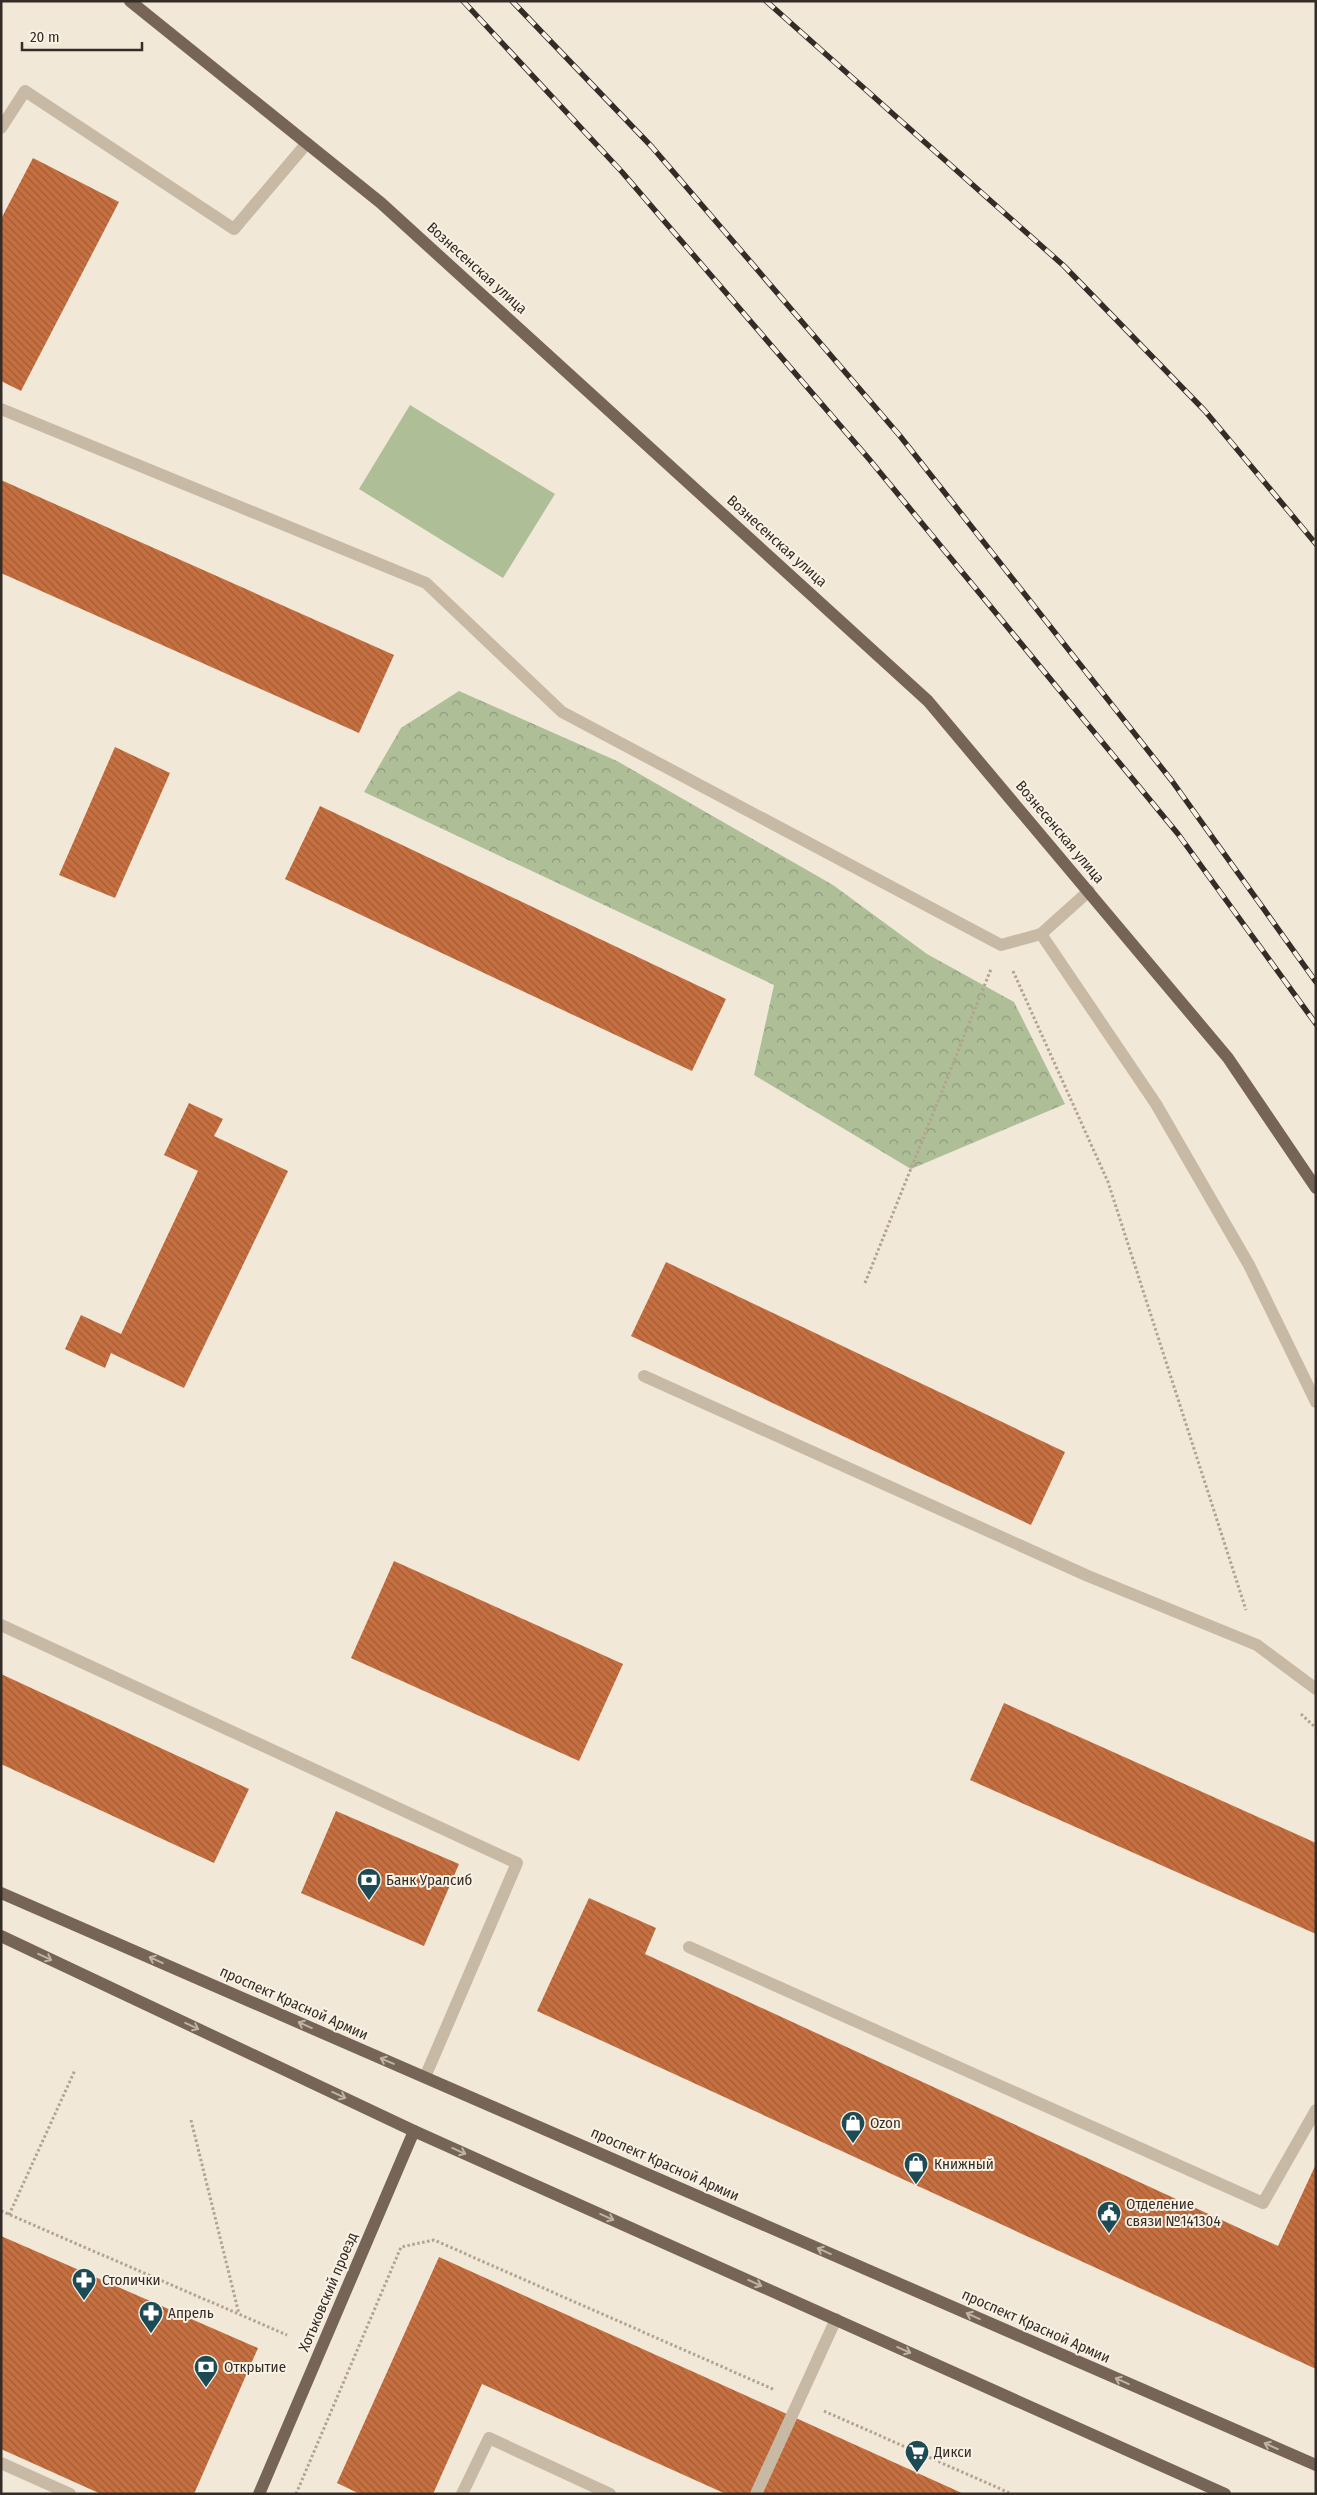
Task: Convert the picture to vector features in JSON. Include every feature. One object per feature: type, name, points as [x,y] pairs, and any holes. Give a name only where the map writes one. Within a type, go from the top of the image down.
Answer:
[{"type":"main road","name":"Вознесенская улица","points":[[130,1],[381,203],[928,700],[1228,1058],[1316,1188]]},
{"type":"main road","name":"проспект Красной Армии","points":[[1,1893],[1316,2465]]},
{"type":"main road","points":[[1,1936],[414,2131],[1225,2494]]},
{"type":"main road","name":"Хотьковский проезд","points":[[259,2494],[414,2131]]},
{"type":"lane","points":[[1,128],[25,91],[234,229],[307,143]]},
{"type":"lane","points":[[1,409],[426,583],[562,712],[1001,945],[1041,934],[1089,891]]},
{"type":"lane","points":[[1041,934],[1166,1120],[1249,1264],[1316,1402]]},
{"type":"lane","points":[[644,1376],[1088,1576],[1257,1645],[1316,1689]]},
{"type":"lane","points":[[1,1625],[517,1863],[425,2077]]},
{"type":"lane","points":[[690,1947],[1263,2203],[1316,2110]]},
{"type":"lane","points":[[756,2494],[836,2319]]},
{"type":"lane","points":[[462,2494],[489,2438],[610,2494]]},
{"type":"lane","points":[[1,2463],[70,2494]]},
{"type":"path","points":[[865,1283],[1001,945]]},
{"type":"path","points":[[1001,945],[1108,1182],[1222,1529],[1257,1645]]},
{"type":"path","points":[[9,2214],[74,2070]]},
{"type":"path","points":[[191,2120],[239,2315]]},
{"type":"path","points":[[1,2211],[287,2336]]},
{"type":"path","points":[[296,2494],[400,2247],[434,2240],[1012,2494]]},
{"type":"green space","points":[[410,405],[555,494],[503,578],[359,489]]},
{"type":"green space","points":[[459,691],[617,761],[833,885],[927,954],[1014,1002],[1065,1104],[911,1169],[754,1075],[774,985],[364,792],[401,728]]},
{"type":"building","points":[[33,158],[119,202],[21,391],[1,381],[1,219]]},
{"type":"building","points":[[1,480],[394,655],[359,733],[1,573]]},
{"type":"building","points":[[115,747],[170,773],[115,898],[59,875]]},
{"type":"building","points":[[320,806],[726,999],[692,1071],[285,879]]},
{"type":"building","points":[[189,1103],[223,1119],[214,1136],[288,1171],[184,1388],[111,1353],[105,1368],[65,1349],[81,1315],[121,1334],[198,1171],[164,1155]]},
{"type":"building","points":[[666,1262],[1065,1452],[1031,1525],[631,1336]]},
{"type":"building","points":[[394,1561],[623,1664],[579,1761],[351,1658]]},
{"type":"building","points":[[1,1674],[249,1789],[214,1863],[1,1764]]},
{"type":"building","points":[[1004,1703],[1316,1843],[1316,1934],[970,1780]]},
{"type":"building","points":[[336,1811],[459,1864],[424,1946],[301,1893]]},
{"type":"building","points":[[589,1898],[656,1928],[645,1954],[1278,2246],[1316,2164],[1316,2369],[537,2011]]},
{"type":"building","points":[[1,2236],[258,2348],[194,2494],[101,2494],[1,2449]]},
{"type":"building","points":[[439,2257],[964,2494],[726,2494],[482,2384],[433,2494],[360,2494],[337,2483]]},
{"type":"railway","points":[[463,1],[622,172],[869,459],[1178,834],[1316,1024]]},
{"type":"railway","points":[[512,1],[652,147],[900,436],[1172,781],[1316,982]]},
{"type":"railway","points":[[766,1],[1064,266],[1205,411],[1316,544]]},
{"type":"place","name":"Банк Уралсиб","points":[[369,1901]]},
{"type":"place","name":"Ozon","points":[[853,2144]]},
{"type":"place","name":"Книжный","points":[[916,2185]]},
{"type":"place","name":"Отделение связи №141304","points":[[1109,2234]]},
{"type":"place","name":"Столички","points":[[84,2301]]},
{"type":"place","name":"Апрель","points":[[151,2334]]},
{"type":"place","name":"Открытие","points":[[206,2388]]},
{"type":"place","name":"Дикси","points":[[917,2473]]}]
